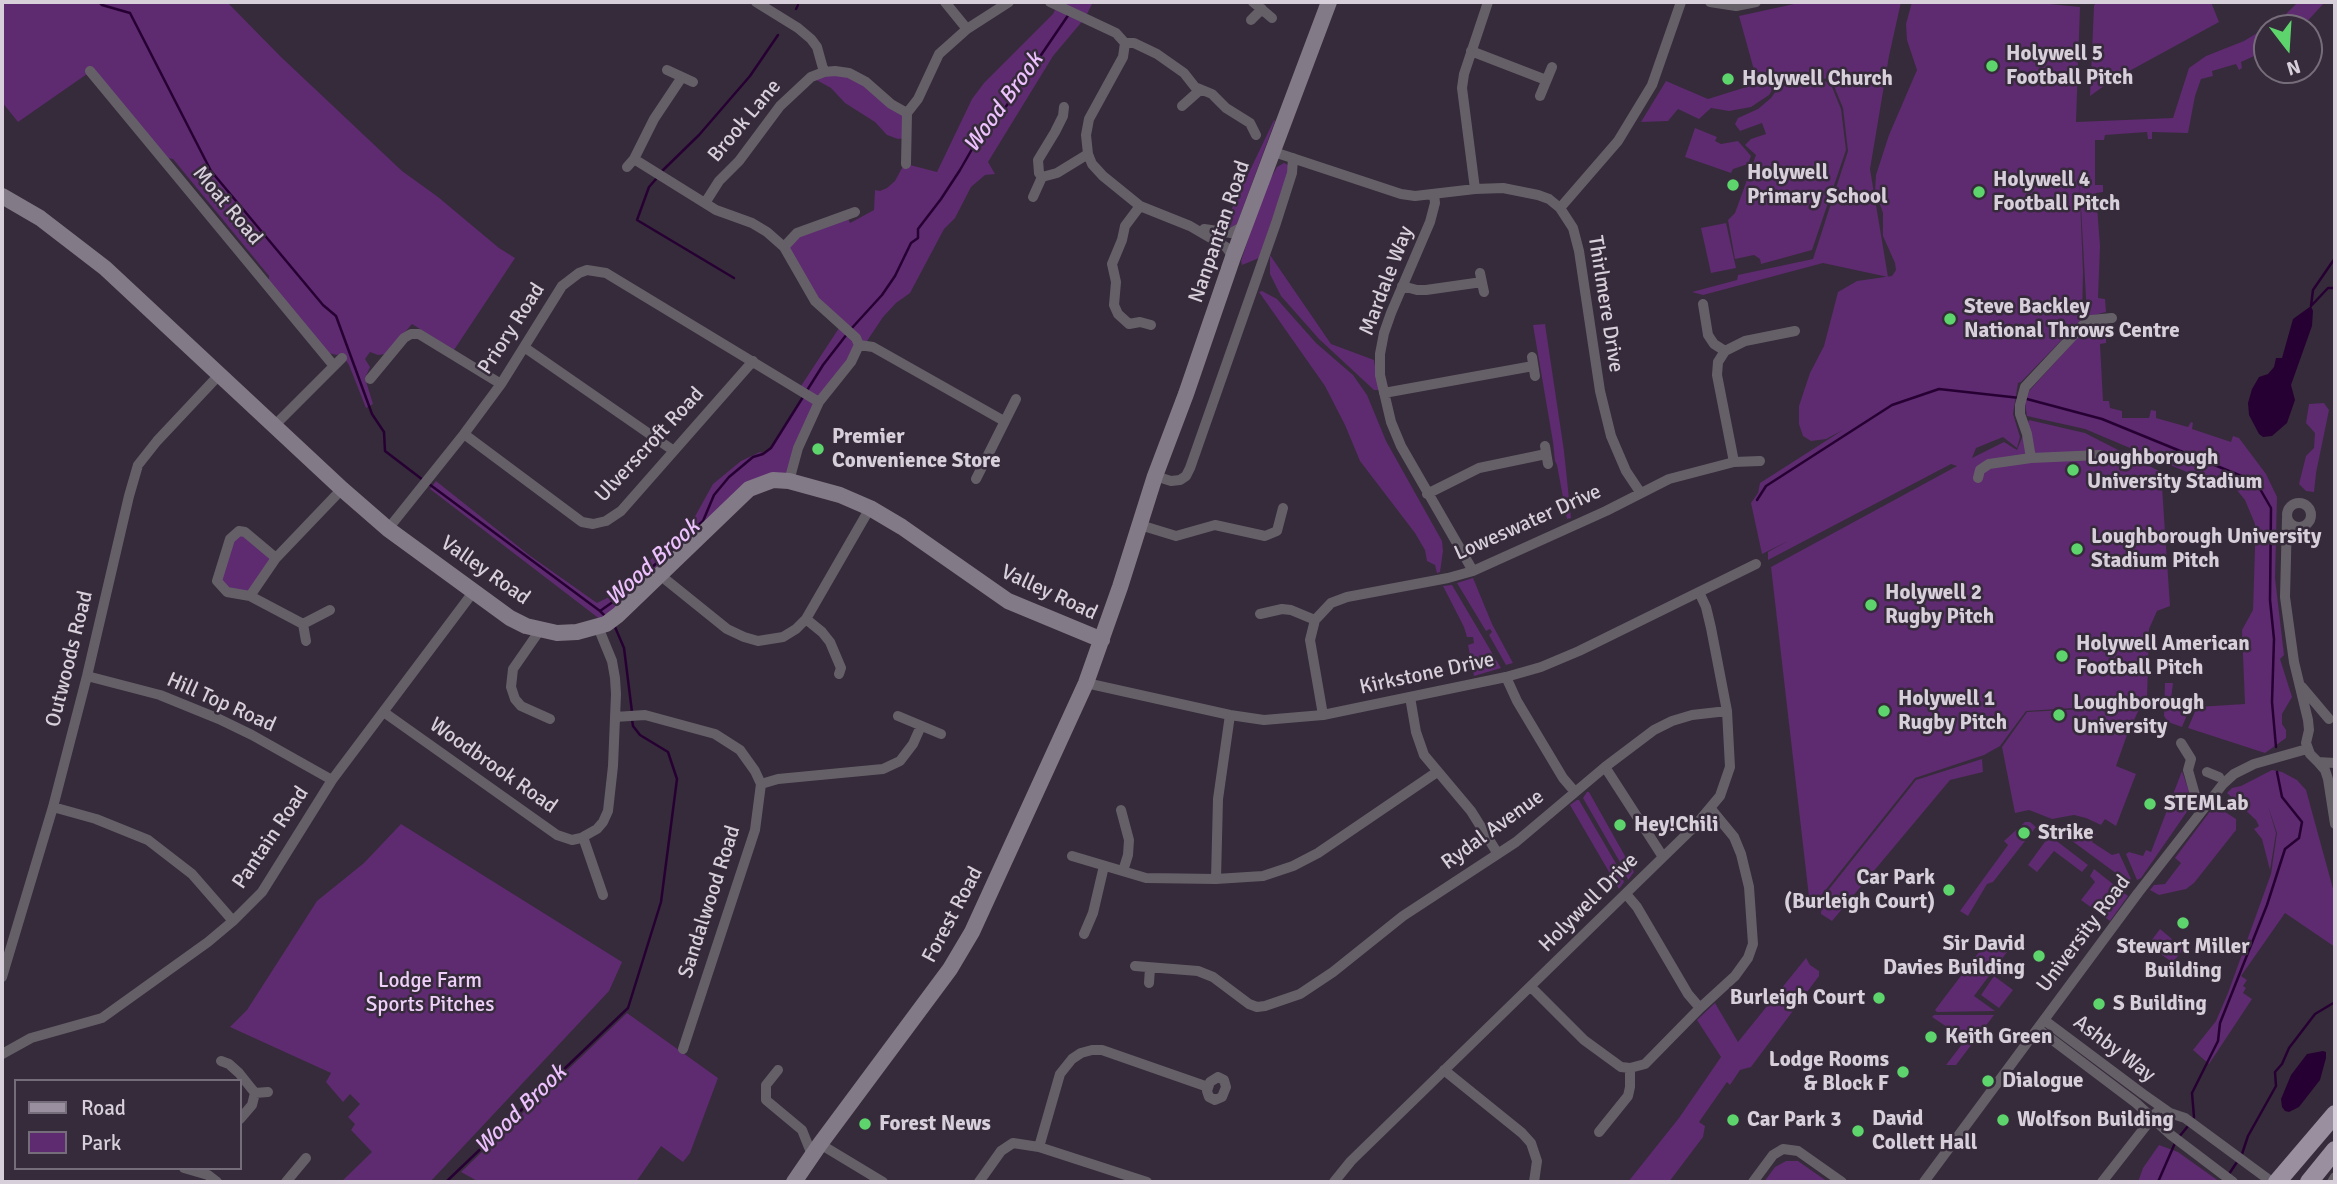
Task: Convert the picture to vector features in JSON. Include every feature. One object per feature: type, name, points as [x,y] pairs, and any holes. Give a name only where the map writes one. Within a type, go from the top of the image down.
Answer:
[{"type":"main road","points":[[2275,1182],[2335,1114]]},
{"type":"main road","points":[[2309,1182],[2335,1150]]},
{"type":"street","points":[[757,2],[811,38],[817,47],[824,72],[849,73],[866,82],[891,104],[907,113]]},
{"type":"street","points":[[945,2],[968,29]]},
{"type":"street","points":[[906,164],[907,113],[918,99],[939,54],[968,29],[1009,2]]},
{"type":"street","points":[[1050,2],[1116,33],[1125,43],[1134,43],[1157,54],[1184,73],[1200,90],[1212,94],[1226,108],[1250,123],[1256,135]]},
{"type":"street","name":"Nanpantan Road","points":[[1102,640],[1154,476],[1186,394],[1271,151],[1329,2]]},
{"type":"street","points":[[1475,189],[1462,88],[1488,2]]},
{"type":"street","points":[[1271,151],[1401,194],[1503,188],[1549,200],[1560,208],[1618,141],[1652,85],[1681,2]]},
{"type":"street","points":[[1710,2],[1736,6],[1756,2]]},
{"type":"street","points":[[1251,20],[1258,5],[1272,18]]},
{"type":"street","points":[[1125,43],[1123,57],[1089,119],[1086,135],[1092,164],[1140,206],[1190,226],[1226,247],[1233,257]]},
{"type":"street","points":[[1471,51],[1546,80]]},
{"type":"street","points":[[1540,96],[1552,67]]},
{"type":"street","points":[[667,70],[693,82]]},
{"type":"street","name":"Moat Road","points":[[90,71],[338,362],[274,426]]},
{"type":"street","name":"Brook Lane","points":[[705,203],[719,181],[739,161],[780,106],[811,77],[824,72]]},
{"type":"street","points":[[682,77],[654,119],[631,163],[659,174],[705,203],[767,232],[784,247],[815,301],[849,331],[859,345],[873,347],[1004,421]]},
{"type":"street","points":[[1182,106],[1200,90]]},
{"type":"street","points":[[1250,123],[1259,113]]},
{"type":"street","points":[[1042,177],[1038,173],[1038,160],[1066,114]]},
{"type":"street","points":[[1042,177],[1057,173],[1088,154]]},
{"type":"street","points":[[1154,476],[1171,481],[1180,480],[1190,468],[1276,223],[1292,173],[1293,158]]},
{"type":"street","points":[[1033,197],[1042,177]]},
{"type":"street","name":"Mardale Way","points":[[1434,194],[1435,203],[1430,222],[1391,313],[1380,354],[1380,375],[1395,433],[1427,494],[1473,571]]},
{"type":"street","name":"Valley Road","points":[[2,196],[40,218],[105,268],[342,489],[388,528],[510,618],[540,630],[576,632],[607,622],[749,489],[773,480],[789,481],[840,495],[870,508],[902,527],[1008,601],[1102,640]]},
{"type":"street","points":[[1140,206],[1125,226],[1122,240],[1107,262],[1116,282],[1114,305],[1127,328],[1140,322],[1151,326]]},
{"type":"street","name":"Thirlmere Drive","points":[[1560,208],[1573,228],[1579,251],[1605,416],[1618,454],[1640,492]]},
{"type":"street","points":[[784,247],[797,233],[850,217]]},
{"type":"street","points":[[1190,226],[1226,234],[1244,226]]},
{"type":"street","name":"Priory Road","points":[[388,528],[501,384],[562,286],[579,273],[606,273],[819,402]]},
{"type":"street","points":[[1402,286],[1426,290],[1482,282]]},
{"type":"street","points":[[1703,304],[1708,335],[1714,344],[1725,351]]},
{"type":"street","points":[[2031,458],[2020,405],[2023,392],[2083,325],[2091,320],[2112,318]]},
{"type":"street","points":[[1734,462],[1717,375],[1718,362],[1725,351],[1745,341],[1789,329]]},
{"type":"street","points":[[370,379],[376,363],[404,338],[419,334],[501,384]]},
{"type":"street","points":[[789,481],[795,455],[819,402],[850,362],[859,345]]},
{"type":"street","points":[[524,347],[674,451]]},
{"type":"street","name":"Ulverscroft Road","points":[[464,434],[582,522],[593,524],[613,518],[753,361]]},
{"type":"street","points":[[1384,393],[1533,367]]},
{"type":"street","name":"Outwoods Road","points":[[2,977],[53,807],[87,676],[128,496],[138,465],[219,375]]},
{"type":"street","points":[[976,479],[1016,399]]},
{"type":"street","points":[[1427,494],[1479,468],[1546,455]]},
{"type":"street","points":[[1978,478],[1980,471],[1989,464],[2031,458],[2100,455],[2112,458]]},
{"type":"street","name":"Loweswater Drive","points":[[1315,620],[1324,608],[1338,599],[1473,571],[1669,480],[1734,462],[1759,461]]},
{"type":"street","points":[[250,596],[276,558],[342,489]]},
{"type":"street","points":[[2287,548],[2311,518],[2310,510],[2305,505],[2298,503],[2291,507],[2287,518],[2285,578],[2287,620],[2309,730],[2307,749],[2325,770],[2335,824]]},
{"type":"street","points":[[660,575],[727,629],[758,641],[771,641],[796,629],[806,619],[870,508]]},
{"type":"street","points":[[1140,526],[1175,536],[1215,525],[1265,536],[1277,531],[1283,508]]},
{"type":"street","points":[[2287,518],[2295,527],[2304,527]]},
{"type":"street","points":[[276,558],[245,532],[239,531],[230,539],[217,581],[227,592],[250,596],[303,624]]},
{"type":"street","name":"Kirkstone Drive","points":[[1086,682],[1230,715],[1279,720],[1323,715],[1506,677],[1541,667],[1756,564]]},
{"type":"street","name":"Pantain Road","points":[[2,1054],[32,1038],[102,1018],[233,921],[262,892],[332,780],[474,591]]},
{"type":"street","name":"Holywell Drive","points":[[1334,1182],[1351,1161],[1711,809],[1720,796],[1730,767],[1727,711],[1711,628],[1699,592]]},
{"type":"street","points":[[303,624],[330,610]]},
{"type":"street","points":[[1260,614],[1274,616],[1291,610],[1315,620],[1311,630],[1310,649],[1323,715]]},
{"type":"street","points":[[806,619],[830,642],[843,670]]},
{"type":"street","points":[[604,898],[583,837],[597,829],[607,811],[615,733],[625,716],[611,660],[607,622]]},
{"type":"street","points":[[303,624],[306,641]]},
{"type":"street","points":[[540,630],[513,669],[511,687],[521,706],[550,719]]},
{"type":"street","name":"Forest Road","points":[[794,1182],[950,969],[972,932],[1086,682],[1102,640]]},
{"type":"street","name":"Hill Top Road","points":[[87,676],[160,695],[219,719],[332,780]]},
{"type":"street","points":[[1506,677],[1523,712],[1563,778],[1575,792]]},
{"type":"street","points":[[2300,684],[2332,720]]},
{"type":"street","points":[[1410,697],[1424,755],[1471,811],[1498,854]]},
{"type":"street","name":"Rydal Avenue","points":[[1135,966],[1198,971],[1213,977],[1257,1007],[1288,999],[1310,989],[1404,916],[1498,854],[1634,743],[1672,721],[1692,715],[1727,711]]},
{"type":"street","name":"Woodbrook Road","points":[[385,712],[557,835],[572,840],[583,837]]},
{"type":"street","points":[[1216,879],[1218,799],[1230,715]]},
{"type":"street","points":[[625,716],[659,717],[715,734],[740,750],[761,784],[778,779],[883,769],[900,761],[914,744],[920,726]]},
{"type":"street","points":[[898,716],[941,734]]},
{"type":"street","points":[[2309,730],[2318,722],[2332,720]]},
{"type":"street","points":[[2181,743],[2200,769],[2220,777]]},
{"type":"street","name":"University Road","points":[[1924,1182],[2212,797],[2234,774],[2254,764],[2307,749]]},
{"type":"street","points":[[2318,762],[2335,763]]},
{"type":"street","points":[[1605,767],[1663,857]]},
{"type":"street","points":[[2197,802],[2188,770],[2200,769]]},
{"type":"street","points":[[1072,856],[1146,878],[1216,879],[1263,876],[1293,866],[1318,853],[1437,772]]},
{"type":"street","name":"Sandalwood Road","points":[[683,1049],[755,830],[761,784]]},
{"type":"street","points":[[53,807],[96,819],[148,840],[192,874],[233,921]]},
{"type":"street","points":[[1531,987],[1584,1040],[1621,1067],[1646,1064],[1740,970],[1748,958],[1754,939],[1749,887],[1741,854],[1727,826],[1711,809]]},
{"type":"street","points":[[1121,810],[1129,840],[1123,871]]},
{"type":"street","points":[[1088,860],[1091,849]]},
{"type":"street","points":[[1084,933],[1088,911],[1104,866]]},
{"type":"street","points":[[1626,894],[1637,907],[1688,994],[1700,1008]]},
{"type":"street","points":[[1149,983],[1150,968]]},
{"type":"street","points":[[1288,999],[1293,1012]]},
{"type":"street","name":"Ashby Way","points":[[2041,1024],[2170,1114],[2185,1118],[2234,1156],[2275,1182]]},
{"type":"street","name":"Ashby Way","points":[[2041,1024],[2171,1135],[2232,1182]]},
{"type":"street","points":[[677,1026],[689,1030]]},
{"type":"street","points":[[1039,1147],[1060,1074],[1072,1059],[1081,1053],[1102,1051],[1208,1087]]},
{"type":"street","points":[[221,1061],[229,1064],[252,1089],[268,1092]]},
{"type":"street","points":[[1599,1132],[1609,1113],[1628,1096],[1630,1068]]},
{"type":"street","points":[[778,1070],[766,1085],[766,1100],[802,1130],[816,1150],[883,1182]]},
{"type":"street","points":[[1444,1070],[1531,1143],[1537,1161],[1534,1182]]},
{"type":"street","points":[[242,1117],[252,1105],[252,1089]]},
{"type":"street","name":"Ashby Way","points":[[2153,1117],[2161,1107]]},
{"type":"street","points":[[2102,1182],[2153,1117]]},
{"type":"street","points":[[979,1182],[1007,1146],[1013,1143],[1039,1147],[1147,1182]]},
{"type":"street","points":[[1753,1182],[1773,1156],[1783,1149],[1798,1151],[1842,1182]]},
{"type":"street","points":[[286,1182],[306,1158]]},
{"type":"street","points":[[192,1170],[212,1175]]},
{"type":"street","points":[[2332,1182],[2335,1177]]},
{"type":"green space","points":[[2,2],[227,2],[402,171],[515,258],[454,350],[412,324],[386,354],[370,352],[365,359],[370,367],[365,378],[373,404],[366,408],[349,365],[341,353],[328,353],[173,159],[167,158],[87,74],[18,122],[2,102]]},
{"type":"green space","points":[[1059,2],[1093,2],[1085,18],[1053,56],[988,162],[995,174],[985,175],[971,187],[955,218],[944,229],[910,293],[883,317],[819,402],[789,481],[773,480],[601,620],[430,489],[436,481],[529,555],[597,603],[613,595],[693,520],[713,484],[741,461],[760,452],[764,454],[771,448],[805,393],[799,389],[841,325],[825,311],[784,247],[797,233],[847,216],[850,223],[874,210],[875,190],[887,188],[906,164],[937,172],[972,99],[984,83],[1053,14]]},
{"type":"green space","points":[[1803,2],[1901,2],[1870,169],[1888,277],[1823,263],[1703,295],[1692,292],[1737,280],[1738,275],[1813,259],[1848,151],[1843,108],[1831,79],[1797,77],[1776,84],[1769,95],[1751,107],[1729,111],[1711,108],[1699,119],[1678,109],[1668,121],[1641,122],[1666,81],[1708,99],[1756,84],[1739,16]]},
{"type":"green space","points":[[1912,2],[2029,2],[2080,7],[2076,122],[2173,118],[2189,68],[2206,56],[2253,36],[2253,56],[2241,62],[2242,68],[2239,70],[2236,64],[2212,71],[2213,76],[2201,79],[2188,133],[2152,132],[2152,139],[2148,139],[2147,132],[2105,135],[2104,140],[2095,140],[2095,185],[2103,185],[2103,192],[2096,193],[2100,246],[2098,298],[2105,299],[2106,312],[2087,317],[2079,171],[2082,319],[2018,383],[2013,414],[2020,437],[2017,448],[2003,437],[1976,448],[1972,458],[2004,442],[2017,450],[2029,420],[2085,433],[2161,472],[2170,606],[2157,611],[2149,629],[2147,699],[2120,705],[2026,711],[2000,746],[1984,755],[1915,778],[1820,897],[1809,897],[1771,567],[1957,466],[1951,464],[1768,560],[1768,552],[1788,541],[1762,554],[1751,503],[1758,493],[1760,483],[1843,430],[1826,439],[1811,441],[1803,436],[1799,424],[1799,406],[1810,373],[1824,346],[1838,292],[1857,281],[1892,276],[1896,270],[1883,236],[1883,213],[1875,191],[1876,175],[1889,135],[1917,70],[1907,40],[1906,24]]},
{"type":"green space","points":[[2096,2],[2211,2],[2219,22],[2111,81],[2090,96]]},
{"type":"green space","points":[[2298,2],[2325,2],[2314,14],[2286,14]]},
{"type":"green space","points":[[849,73],[907,113],[905,138],[898,139],[887,135],[875,122],[845,103],[831,88],[811,77]]},
{"type":"green space","points":[[1798,81],[1830,82],[1841,109],[1846,150],[1812,250],[1761,264],[1760,259],[1754,255],[1735,259],[1728,220],[1735,213],[1756,155],[1745,145],[1751,139],[1766,134],[1762,123],[1740,131],[1735,124],[1738,118],[1758,109],[1778,88]]},
{"type":"green space","points":[[1274,120],[1237,224],[1230,228],[1223,227]]},
{"type":"green space","points":[[1695,128],[1717,137],[1715,141],[1721,144],[1738,141],[1751,156],[1748,164],[1733,169],[1731,173],[1685,157]]},
{"type":"green space","points":[[1284,163],[1289,170],[1259,258],[1242,265],[1264,191],[1277,167]]},
{"type":"green space","points":[[1726,223],[1736,268],[1711,273],[1701,228]]},
{"type":"green space","points":[[1270,255],[1331,344],[1374,360],[1379,390],[1374,390],[1319,339],[1281,296],[1270,274]]},
{"type":"green space","points":[[1259,292],[1277,299],[1316,343],[1353,375],[1367,395],[1386,441],[1442,541],[1440,572],[1437,573],[1435,565],[1427,561],[1425,550],[1415,533],[1360,461],[1325,386]]},
{"type":"green space","points":[[2098,323],[2106,327],[2106,343],[2100,344],[2103,401],[2109,401],[2110,408],[2122,411],[2122,418],[2149,418],[2151,410],[2156,411],[2156,418],[2188,427],[2191,422],[2192,429],[2231,442],[2233,436],[2239,438],[2266,474],[2277,497],[2275,578],[2284,655],[2280,659],[2292,697],[2282,714],[2286,738],[2265,753],[2188,728],[2197,707],[2245,704],[2242,630],[2253,610],[2255,524],[2245,500],[2236,489],[2220,486],[2085,429],[2027,416],[2025,404],[2029,391],[2090,324]]},
{"type":"green space","points":[[1545,324],[1564,451],[1571,518],[1567,519],[1533,325]]},
{"type":"green space","points":[[2324,403],[2329,410],[2314,492],[2306,491],[2299,484],[2306,456],[2314,448],[2315,433],[2306,423],[2309,404]]},
{"type":"green space","points":[[239,531],[276,558],[250,596],[219,586],[227,545]]},
{"type":"green space","points":[[1473,578],[1492,624],[1513,663],[1506,665],[1489,635],[1492,632],[1490,629],[1486,631],[1457,583]]},
{"type":"green space","points":[[1452,585],[1501,668],[1474,676],[1468,645],[1474,643],[1473,637],[1467,637],[1443,586]]},
{"type":"green space","points":[[2165,683],[2173,683],[2171,699],[2174,700],[2175,708],[2190,708],[2182,727],[2168,722],[2164,716]]},
{"type":"green space","points":[[2142,703],[2116,766],[2136,774],[2116,826],[2105,819],[2101,825],[2074,815],[2052,819],[2029,810],[2015,813],[2002,747],[2027,712],[2120,707]]},
{"type":"green space","points":[[1982,759],[1983,772],[1950,780],[1832,921],[1821,914],[1822,898],[1916,780]]},
{"type":"green space","points":[[2272,770],[2297,780],[2306,790],[2335,896],[2335,947],[2285,913],[2241,976],[2247,980],[2243,993],[2252,999],[2209,1064],[2193,1050],[2216,1021],[2228,993],[2271,874],[2277,833],[2268,806],[2276,833],[2270,870],[2262,839],[2254,829],[2259,826],[2256,820],[2227,793],[2232,788]]},
{"type":"green space","points":[[2182,771],[2193,803],[2137,880],[2126,854],[2129,852],[2143,856],[2146,850],[2151,852]]},
{"type":"green space","points":[[1587,792],[1634,872],[1628,880],[1583,798]]},
{"type":"green space","points":[[1577,800],[1618,867],[1624,882],[1619,889],[1570,805]]},
{"type":"green space","points":[[2216,806],[2236,819],[2236,830],[2194,883],[2186,889],[2159,895],[2150,890],[2154,885],[2165,884],[2181,863],[2175,858]]},
{"type":"green space","points":[[2025,822],[2036,827],[1993,882],[1987,884],[1968,916],[1960,911],[2008,845],[2004,841]]},
{"type":"green space","name":"Lodge Farm Sports Pitches","points":[[401,824],[622,962],[609,991],[430,1182],[341,1182],[372,1152],[351,1130],[355,1124],[348,1117],[360,1104],[350,1094],[343,1102],[326,1082],[331,1073],[230,1027],[247,1010],[317,901],[364,863]]},
{"type":"green space","points":[[2082,830],[2096,834],[2092,842],[2112,855],[2119,853],[2131,879],[2128,882],[2064,835]]},
{"type":"green space","points":[[2047,839],[2054,839],[2088,865],[2082,872],[2054,851],[2037,872],[2028,865]]},
{"type":"green space","points":[[2094,869],[2128,896],[2110,921],[2081,900],[2095,882],[2090,876]]},
{"type":"green space","points":[[2160,929],[2172,939],[2168,945],[2174,949],[2178,943],[2184,948],[2171,965],[2169,960],[2148,945]]},
{"type":"green space","points":[[1989,939],[2007,952],[1974,996],[1995,1011],[1937,1012],[1935,1010]]},
{"type":"green space","points":[[1806,958],[1810,965],[1819,971],[1819,976],[1751,1067],[1740,1070],[1730,1085],[1727,1082],[1699,1122],[1705,1126],[1703,1137],[1669,1182],[1628,1182],[1679,1118],[1721,1057],[1697,1020],[1715,1003],[1738,1042]]},
{"type":"green space","points":[[1994,976],[2013,990],[1999,1008],[1981,995]]},
{"type":"green space","points":[[627,1013],[718,1078],[690,1153],[683,1162],[661,1146],[636,1182],[479,1182],[461,1172]]},
{"type":"green space","points":[[1994,1015],[1956,1065],[1946,1065],[1963,1043],[1951,1034],[1953,1031],[1932,1017]]},
{"type":"green space","points":[[2159,1145],[2178,1152],[2220,1182],[2138,1182],[2143,1168]]},
{"type":"green space","points":[[1786,1161],[1798,1161],[1828,1182],[1764,1182],[1775,1167]]},
{"type":"shaded area","points":[[2311,306],[2312,326],[2291,385],[2295,400],[2287,423],[2272,436],[2263,437],[2249,415],[2248,403],[2252,389],[2259,377],[2268,374],[2274,367],[2276,358],[2282,358],[2293,319]]},
{"type":"shaded area","points":[[2326,1052],[2326,1058],[2320,1080],[2299,1107],[2285,1111],[2281,1099],[2291,1075],[2307,1054]]},
{"type":"waterway","points":[[99,2],[130,13],[211,171],[323,305],[336,316],[372,414],[384,432],[385,451],[423,480]]},
{"type":"waterway","points":[[796,9],[798,5]]},
{"type":"waterway","name":"Wood Brook","points":[[851,329],[882,295],[911,243],[918,238],[918,229],[941,199],[983,130],[992,127],[1069,14]]},
{"type":"waterway","points":[[660,173],[699,135],[750,76],[778,35]]},
{"type":"waterway","points":[[656,179],[649,187],[637,220],[734,278]]},
{"type":"waterway","points":[[2311,306],[2313,290],[2335,258]]},
{"type":"waterway","points":[[2311,306],[2328,288],[2335,288]]},
{"type":"waterway","name":"Wood Brook","points":[[806,392],[847,334]]},
{"type":"waterway","points":[[1757,500],[1766,486],[1892,405],[1939,389],[2020,398]]},
{"type":"waterway","name":"Wood Brook","points":[[606,617],[600,611],[617,599],[703,521],[714,495],[729,477],[753,457],[771,448],[803,397]]},
{"type":"waterway","points":[[2027,399],[2102,419],[2256,482],[2271,508],[2270,600],[2274,639],[2272,702],[2276,747]]},
{"type":"waterway","points":[[429,484],[600,611]]},
{"type":"waterway","name":"Wood Brook","points":[[615,627],[624,648],[632,712]]},
{"type":"waterway","name":"Wood Brook","points":[[446,1182],[628,1008],[661,902],[677,779],[668,752],[640,735],[633,726],[632,719]]},
{"type":"waterway","points":[[2192,1120],[2192,1093],[2218,1041],[2220,1023],[2267,905],[2285,849],[2299,838],[2302,822],[2282,797],[2277,772]]},
{"type":"waterway","points":[[2241,1157],[2248,1136],[2276,1086],[2275,1072],[2289,1048],[2315,1014],[2335,1002]]},
{"type":"waterway","points":[[2179,1137],[2188,1126]]},
{"type":"waterway","points":[[2158,1182],[2175,1143]]},
{"type":"waterway","points":[[2229,1174],[2237,1162]]},
{"type":"place","name":"Holywell 5 Football Pitch","points":[[1992,66]]},
{"type":"place","name":"Holywell Church","points":[[1728,79]]},
{"type":"place","name":"Holywell Primary School","points":[[1733,185]]},
{"type":"place","name":"Holywell 4 Football Pitch","points":[[1979,192]]},
{"type":"place","name":"Steve Backley National Throws Centre","points":[[1950,319]]},
{"type":"place","name":"Premier Convenience Store","points":[[818,449]]},
{"type":"place","name":"Loughborough University Stadium","points":[[2073,470]]},
{"type":"place","name":"Loughborough University Stadium Pitch","points":[[2077,549]]},
{"type":"place","name":"Holywell 2 Rugby Pitch","points":[[1871,605]]},
{"type":"place","name":"Holywell American Football Pitch","points":[[2062,656]]},
{"type":"place","name":"Holywell 1 Rugby Pitch","points":[[1884,711]]},
{"type":"place","name":"Loughborough University","points":[[2059,715]]},
{"type":"place","name":"STEMLab","points":[[2150,804]]},
{"type":"place","name":"Hey!Chili","points":[[1620,825]]},
{"type":"place","name":"Strike","points":[[2024,833]]},
{"type":"place","name":"Car Park (Burleigh Court)","points":[[1949,890]]},
{"type":"place","name":"Stewart Miller Building","points":[[2183,923]]},
{"type":"place","name":"Sir David Davies Building","points":[[2039,956]]},
{"type":"place","name":"Burleigh Court","points":[[1879,998]]},
{"type":"place","name":"S Building","points":[[2099,1004]]},
{"type":"place","name":"Keith Green","points":[[1931,1037]]},
{"type":"place","name":"Lodge Rooms & Block F","points":[[1903,1072]]},
{"type":"place","name":"Dialogue","points":[[1988,1081]]},
{"type":"place","name":"Car Park 3","points":[[1733,1120]]},
{"type":"place","name":"Wolfson Building","points":[[2003,1120]]},
{"type":"place","name":"Forest News","points":[[865,1124]]},
{"type":"place","name":"David Collett Hall","points":[[1858,1131]]}]
